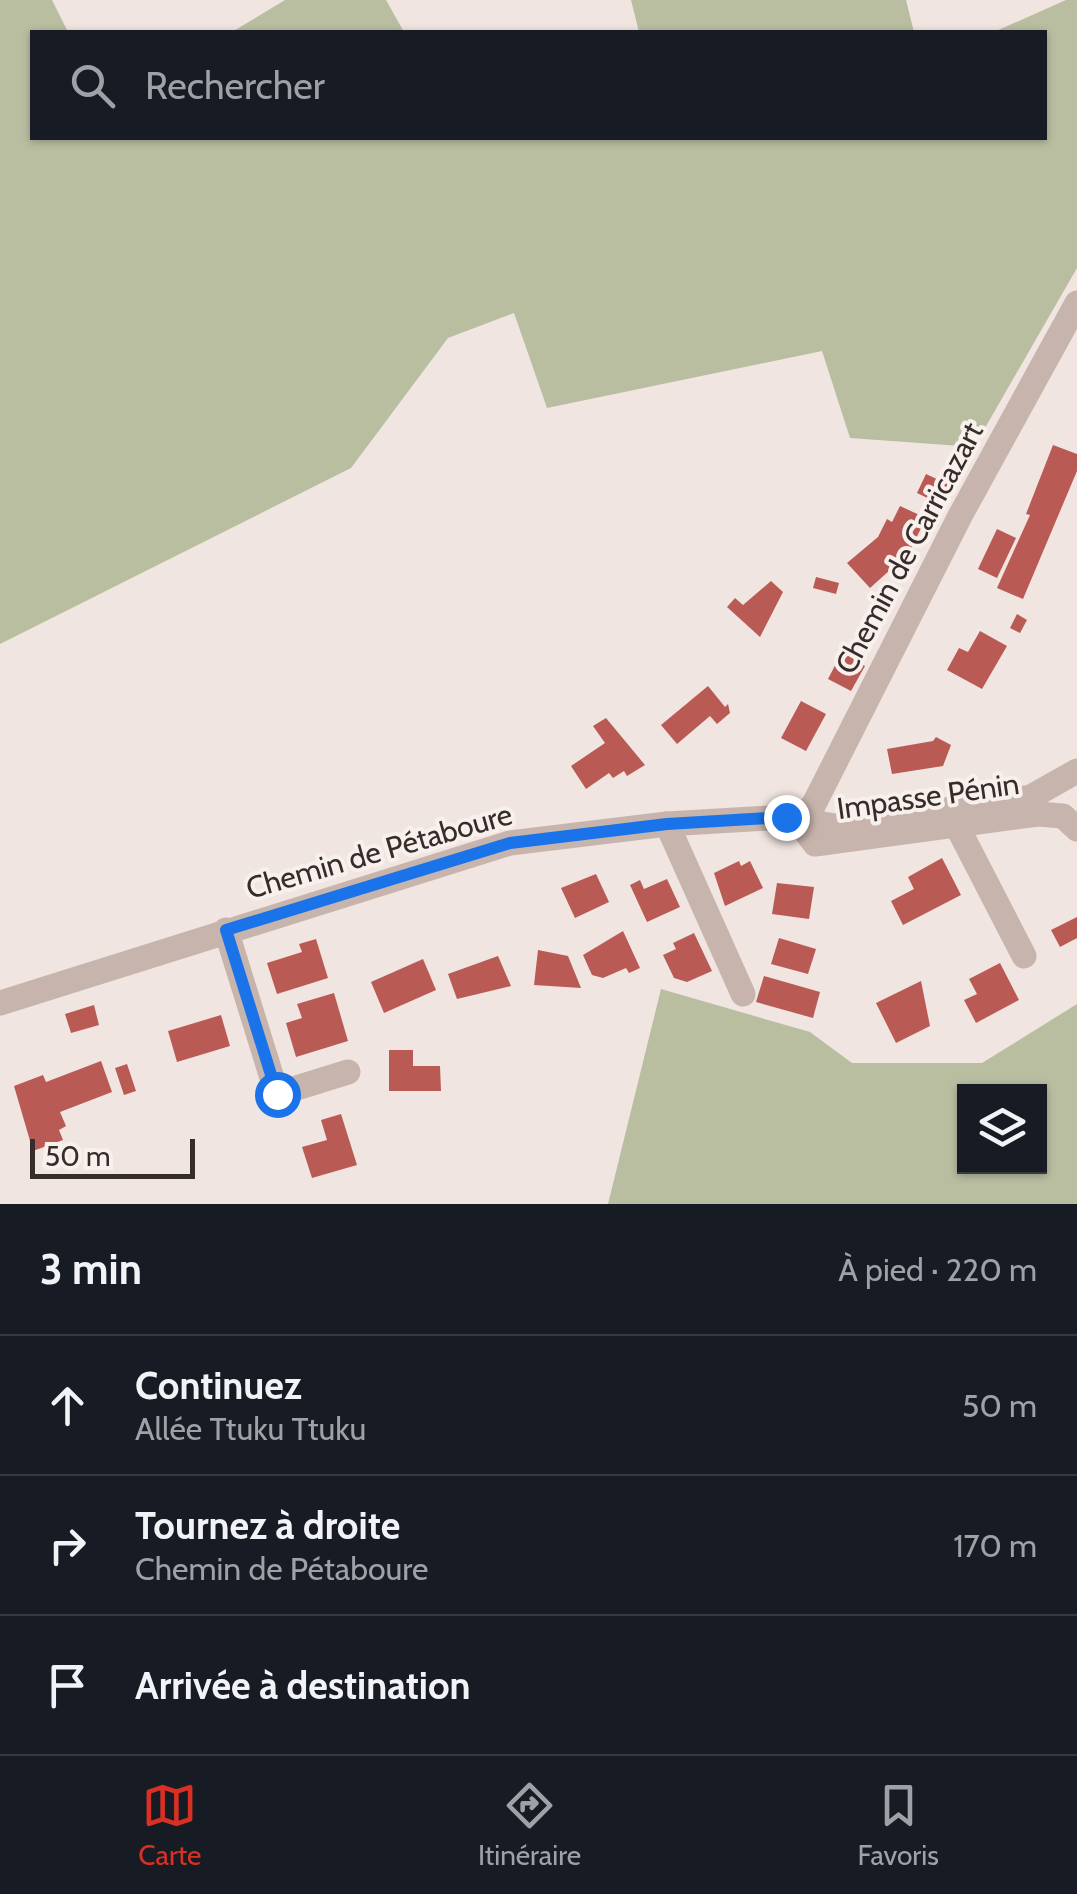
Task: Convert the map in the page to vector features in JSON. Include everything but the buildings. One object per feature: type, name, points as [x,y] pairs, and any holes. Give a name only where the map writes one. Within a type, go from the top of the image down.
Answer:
[{"type":"street","name":"Chemin de Carricazart","points":[[796,819],[813,806],[960,516],[1077,303]]},
{"type":"street","name":"Chemin de Pétaboure","points":[[0,1003],[510,843],[667,824],[796,819],[834,826],[1031,797],[1077,771]]},
{"type":"street","name":"Impasse Pénin","points":[[796,819],[815,844],[958,828],[1038,814],[1063,816],[1077,829]]},
{"type":"street","points":[[667,824],[743,994]]},
{"type":"street","points":[[958,828],[1024,956]]},
{"type":"street","points":[[226,930],[277,1094],[348,1072]]},
{"type":"green space","points":[[0,0],[52,0],[67,30],[30,30],[30,140],[1047,140],[1047,30],[998,30],[1066,0],[1077,0],[1077,268],[974,447],[850,438],[822,351],[547,408],[514,313],[448,338],[351,468],[0,644]]},
{"type":"green space","points":[[285,0],[386,0],[403,30],[235,30]]},
{"type":"green space","points":[[631,0],[906,0],[914,30],[638,30]]},
{"type":"green space","points":[[661,989],[810,1032],[852,1063],[982,1063],[1077,1004],[1077,1204],[608,1204]]},
{"type":"route","points":[[277,1094],[226,930],[510,843],[667,824],[786,817]]}]
